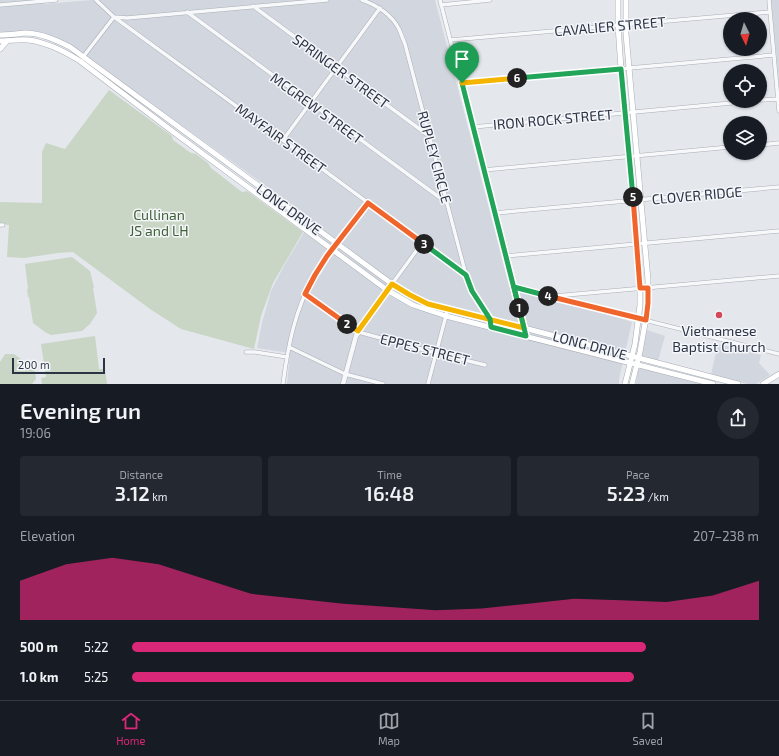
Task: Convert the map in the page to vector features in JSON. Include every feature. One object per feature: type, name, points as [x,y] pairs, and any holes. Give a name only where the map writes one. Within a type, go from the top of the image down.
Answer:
[{"type":"main road","points":[[618,0],[621,69],[640,288],[635,344],[625,384]]},
{"type":"main road","points":[[626,0],[629,69],[648,266],[648,303],[646,320],[632,384]]},
{"type":"main road","name":"LONG DRIVE","points":[[0,35],[26,33],[44,36],[70,48],[111,85],[172,131],[362,270],[387,290],[413,305],[446,316],[714,384]]},
{"type":"main road","points":[[42,43],[44,36]]},
{"type":"main road","name":"LONG DRIVE","points":[[0,41],[27,40],[42,43],[82,59],[116,81],[392,284],[428,304],[738,384]]},
{"type":"main road","points":[[0,49],[7,41]]},
{"type":"main road","points":[[111,85],[116,81]]},
{"type":"main road","points":[[142,108],[146,103]]},
{"type":"main road","points":[[172,131],[176,125]]},
{"type":"main road","points":[[206,156],[210,150]]},
{"type":"main road","points":[[238,179],[242,174]]},
{"type":"main road","points":[[273,205],[277,199]]},
{"type":"main road","points":[[305,228],[309,222]]},
{"type":"main road","points":[[362,270],[367,265]]},
{"type":"main road","points":[[559,345],[562,338]]},
{"type":"main road","points":[[595,354],[597,347]]},
{"type":"main road","points":[[673,374],[674,367]]},
{"type":"main road","points":[[763,384],[779,374]]},
{"type":"main road","points":[[714,384],[716,378]]},
{"type":"street","points":[[0,5],[25,1],[56,0]]},
{"type":"street","name":"MAYFAIR STREET","points":[[96,0],[114,17],[466,275]]},
{"type":"street","points":[[82,59],[114,17],[127,18],[327,0]]},
{"type":"street","name":"RUPLEY CIRCLE","points":[[362,0],[380,8],[390,17],[405,44],[466,275],[472,291],[490,319],[491,327]]},
{"type":"street","points":[[440,0],[526,336]]},
{"type":"street","points":[[441,5],[490,0]]},
{"type":"street","points":[[769,0],[779,111]]},
{"type":"street","name":"SPRINGER STREET","points":[[253,6],[429,136]]},
{"type":"street","points":[[283,140],[380,8]]},
{"type":"street","name":"MCGREW STREET","points":[[187,12],[447,203]]},
{"type":"street","name":"CAVALIER STREET","points":[[451,40],[770,12]]},
{"type":"street","points":[[462,83],[774,55]]},
{"type":"street","points":[[767,100],[778,99]]},
{"type":"street","name":"IRON ROCK STREET","points":[[473,127],[723,104]]},
{"type":"street","points":[[767,144],[779,143]]},
{"type":"street","points":[[484,170],[723,148]]},
{"type":"street","name":"CLOVER RIDGE","points":[[495,213],[779,187]]},
{"type":"street","points":[[283,384],[294,324],[305,294],[315,275],[337,243],[368,203]]},
{"type":"street","points":[[506,256],[779,231]]},
{"type":"street","points":[[342,384],[358,331],[422,242]]},
{"type":"street","points":[[552,297],[779,276]]},
{"type":"street","points":[[514,287],[779,354]]},
{"type":"street","name":"EPPES STREET","points":[[305,294],[358,331],[485,365]]},
{"type":"street","points":[[428,384],[448,308]]},
{"type":"street","points":[[289,347],[345,374],[383,384]]},
{"type":"street","points":[[246,352],[287,357]]},
{"type":"shaded area","points":[[0,0],[43,0],[44,4],[92,0],[435,0],[509,286],[632,322],[619,384],[287,384],[290,353],[257,348],[271,291],[312,219],[70,44],[42,32],[21,31],[0,33]]},
{"type":"shaded area","points":[[771,0],[779,0],[779,82]]},
{"type":"shaded area","points":[[647,330],[665,336],[658,361],[641,356]]},
{"type":"shaded area","points":[[718,344],[761,355],[759,363],[770,375],[756,384],[747,384],[711,374]]},
{"type":"shaded area","points":[[642,368],[703,384],[636,384],[638,370]]},
{"type":"green space","name":"Cullinan JS and LH","points":[[109,90],[172,136],[173,140],[208,163],[211,168],[242,192],[247,191],[303,232],[273,283],[261,316],[254,349],[181,329],[150,309],[73,252],[24,258],[7,257],[9,225],[0,224],[0,202],[42,203],[42,152],[46,143],[65,149]]},
{"type":"green space","points":[[72,257],[90,271],[94,287],[97,313],[90,324],[82,331],[51,335],[33,323],[28,297],[25,264]]},
{"type":"green space","points":[[95,336],[99,369],[105,369],[107,384],[42,384],[41,378],[46,377],[41,344]]},
{"type":"green space","points":[[5,354],[14,354],[35,369],[36,379],[32,384],[0,384],[0,362]]},
{"type":"place","name":"Vietnamese Baptist Church","points":[[719,315]]},
{"type":"route","points":[[462,83],[524,328],[490,319],[428,304],[392,284],[358,331],[305,294],[327,256],[368,203],[466,275],[472,291],[490,319],[491,327],[526,336],[514,287],[646,320],[648,288],[640,288],[621,69],[462,83]]}]
